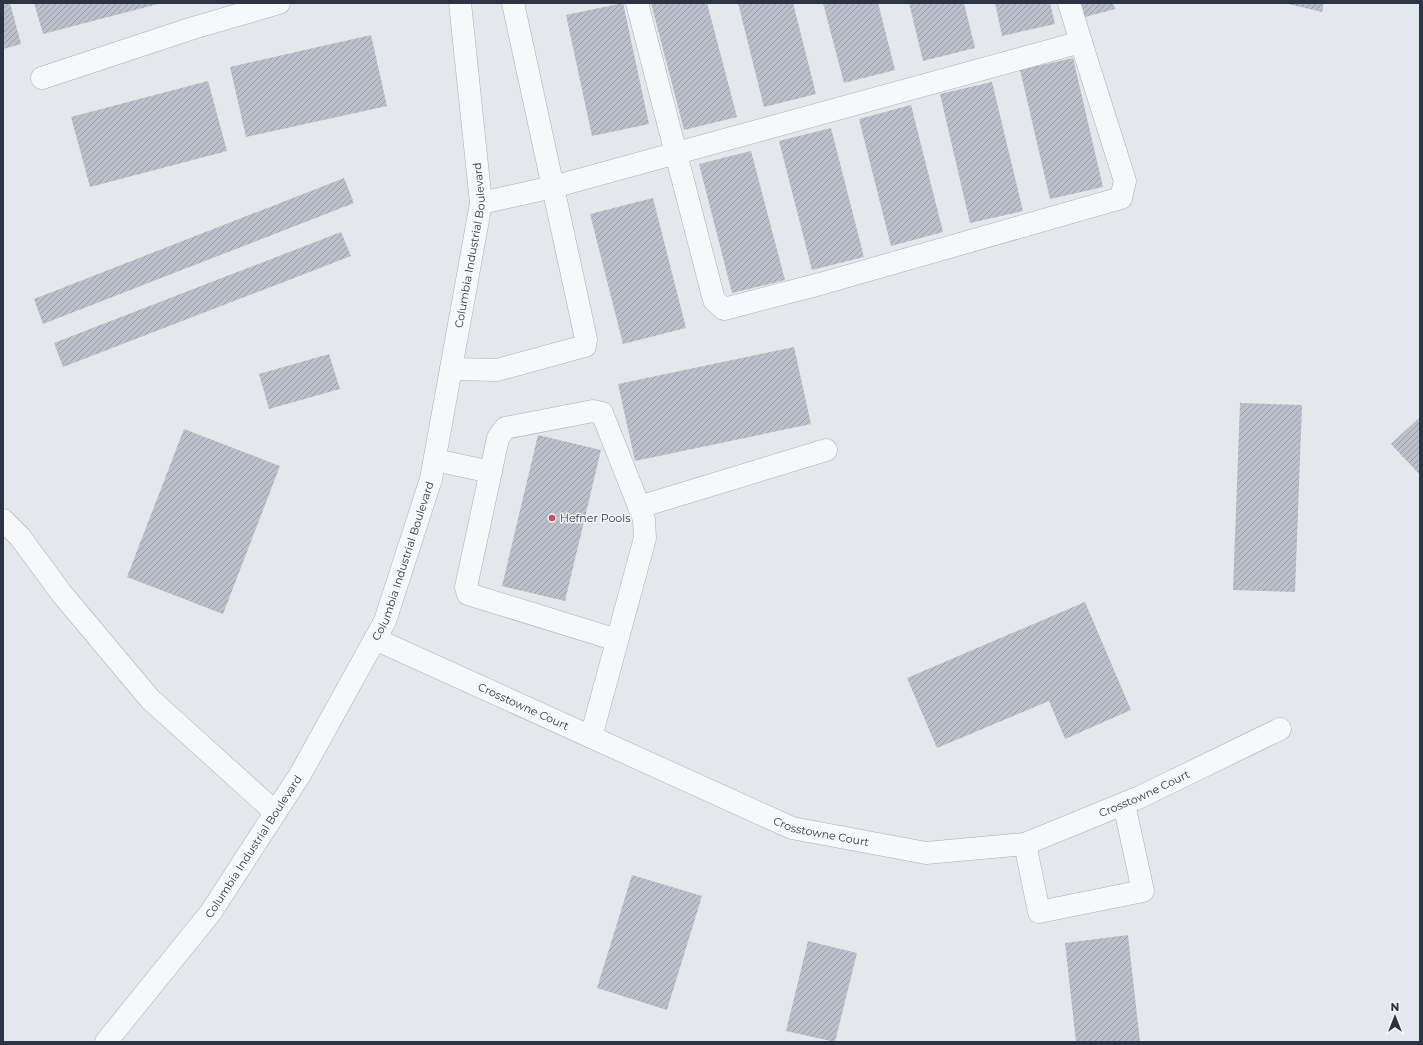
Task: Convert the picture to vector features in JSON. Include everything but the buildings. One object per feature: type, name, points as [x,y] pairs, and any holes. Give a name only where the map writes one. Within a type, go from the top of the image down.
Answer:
[{"type":"street","points":[[42,78],[193,28],[279,3]]},
{"type":"street","name":"Columbia Industrial Boulevard","points":[[106,1042],[211,912],[301,773],[385,621],[431,478],[481,203],[460,3]]},
{"type":"street","points":[[451,369],[497,370],[585,346],[586,339],[513,3]]},
{"type":"street","points":[[637,3],[714,300],[724,309],[820,284],[1122,198],[1125,181],[1080,42],[1069,3]]},
{"type":"street","points":[[481,203],[553,187],[1080,42]]},
{"type":"street","points":[[591,737],[645,538],[644,519],[602,413],[593,411],[505,428],[498,438],[466,587],[468,594],[617,640]]},
{"type":"street","points":[[639,507],[826,450]]},
{"type":"street","points":[[435,460],[491,472]]},
{"type":"street","points":[[3,520],[20,537],[62,594],[150,699],[275,812]]},
{"type":"street","name":"Crosstowne Court","points":[[375,639],[792,828],[926,853],[1026,844],[1124,804],[1280,729]]},
{"type":"street","points":[[1026,844],[1039,912],[1143,891],[1124,804]]},
{"type":"place","name":"Hefner Pools","points":[[552,518]]}]
